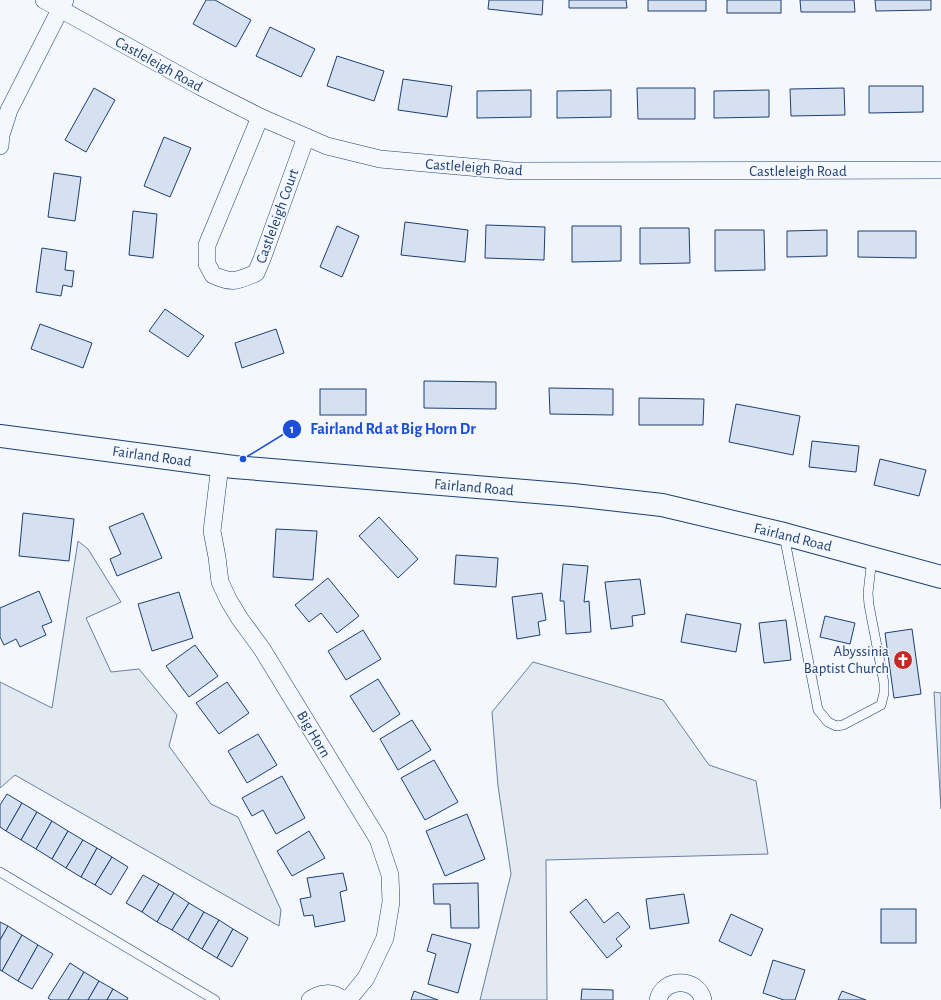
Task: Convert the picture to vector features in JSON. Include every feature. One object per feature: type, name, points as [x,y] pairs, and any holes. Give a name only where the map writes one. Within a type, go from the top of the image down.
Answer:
[{"type":"main road","name":"Fairland Road","points":[[0,436],[220,465],[573,495],[662,505],[784,534],[941,577]]},
{"type":"street","name":"Castleleigh Road","points":[[44,0],[62,5],[201,87],[260,117],[327,146],[380,159],[514,171],[941,170]]},
{"type":"street","points":[[0,146],[1,135],[9,110],[62,5]]},
{"type":"street","name":"Castleleigh Court","points":[[260,117],[207,244],[207,264],[212,275],[222,279],[238,281],[256,273],[306,137]]},
{"type":"street","name":"Big Horn","points":[[220,465],[212,531],[220,582],[240,619],[262,648],[378,839],[390,875],[391,902],[384,938],[366,978],[348,1000]]},
{"type":"street","points":[[658,1000],[664,989],[671,984],[678,982],[691,985],[698,990],[703,1000]]},
{"type":"street","points":[[310,1000],[315,996],[328,993],[335,995],[342,1000]]},
{"type":"lane","points":[[784,534],[818,710],[828,722],[836,726],[843,725],[881,705],[883,699],[884,683],[868,593],[872,558]]},
{"type":"lane","points":[[0,872],[215,1000]]},
{"type":"shaded area","points":[[78,541],[88,549],[121,602],[86,618],[111,672],[139,669],[177,715],[169,746],[211,804],[238,817],[281,910],[279,926],[15,775],[0,788],[0,682],[52,708]]},
{"type":"shaded area","points":[[533,662],[663,700],[709,765],[756,781],[768,854],[546,860],[547,1000],[480,1000],[511,874],[498,786],[492,712]]},
{"type":"shaded area","points":[[934,692],[941,693],[941,809]]},
{"type":"building","points":[[206,0],[215,0],[251,20],[236,47],[193,24]]},
{"type":"building","points":[[489,0],[543,0],[542,15],[488,9]]},
{"type":"building","points":[[569,0],[626,0],[627,8],[569,8]]},
{"type":"building","points":[[648,0],[706,0],[706,11],[648,11]]},
{"type":"building","points":[[727,0],[781,0],[781,13],[727,13]]},
{"type":"building","points":[[800,0],[854,0],[855,12],[801,12]]},
{"type":"building","points":[[875,0],[931,0],[931,10],[876,11]]},
{"type":"building","points":[[270,27],[315,49],[301,77],[256,56]]},
{"type":"building","points":[[337,56],[384,71],[374,101],[327,86]]},
{"type":"building","points":[[403,79],[452,86],[447,117],[398,110]]},
{"type":"building","points":[[869,86],[923,86],[923,112],[869,113]]},
{"type":"building","points":[[94,88],[115,100],[86,152],[65,140]]},
{"type":"building","points":[[637,88],[695,88],[695,119],[638,119]]},
{"type":"building","points":[[844,88],[845,115],[791,116],[790,89]]},
{"type":"building","points":[[531,90],[531,117],[477,118],[477,91]]},
{"type":"building","points":[[611,90],[611,117],[557,118],[557,91]]},
{"type":"building","points":[[769,90],[769,117],[714,118],[714,91]]},
{"type":"building","points":[[164,137],[191,148],[170,197],[144,186]]},
{"type":"building","points":[[54,173],[81,177],[75,221],[48,217]]},
{"type":"building","points":[[133,211],[157,214],[153,258],[129,255]]},
{"type":"building","points":[[405,222],[468,230],[465,262],[401,255]]},
{"type":"building","points":[[486,225],[545,227],[544,260],[485,258]]},
{"type":"building","points":[[337,226],[359,236],[342,277],[320,267]]},
{"type":"building","points":[[572,226],[621,226],[621,261],[572,262]]},
{"type":"building","points":[[640,228],[689,228],[690,263],[640,264]]},
{"type":"building","points":[[715,230],[764,230],[765,270],[715,271]]},
{"type":"building","points":[[827,230],[827,256],[787,257],[787,231]]},
{"type":"building","points":[[858,231],[916,231],[916,258],[858,257]]},
{"type":"building","points":[[42,248],[67,252],[65,270],[74,271],[72,287],[63,285],[61,296],[36,292]]},
{"type":"building","points":[[165,309],[204,336],[188,357],[149,331]]},
{"type":"building","points":[[40,324],[92,343],[83,368],[31,349]]},
{"type":"building","points":[[276,329],[284,353],[242,368],[235,343]]},
{"type":"building","points":[[424,381],[496,382],[496,409],[424,408]]},
{"type":"building","points":[[549,388],[613,389],[613,415],[550,414]]},
{"type":"building","points":[[320,389],[366,389],[366,415],[320,415]]},
{"type":"building","points":[[639,398],[704,399],[703,425],[639,425]]},
{"type":"building","points":[[736,404],[800,416],[793,455],[729,442]]},
{"type":"building","points":[[812,441],[859,446],[856,472],[809,467]]},
{"type":"building","points":[[880,459],[926,470],[919,496],[874,485]]},
{"type":"building","points":[[23,513],[74,519],[69,561],[19,556]]},
{"type":"building","points":[[143,513],[162,558],[117,576],[110,559],[121,554],[109,527]]},
{"type":"building","points":[[379,517],[418,559],[398,578],[359,536]]},
{"type":"building","points":[[276,529],[317,531],[313,580],[273,577]]},
{"type":"building","points":[[456,555],[498,558],[496,587],[454,584]]},
{"type":"building","points":[[563,564],[588,566],[584,602],[589,601],[591,632],[566,634],[564,601],[560,601]]},
{"type":"building","points":[[328,578],[359,616],[337,633],[321,613],[309,622],[295,605]]},
{"type":"building","points":[[640,579],[645,614],[632,616],[633,626],[611,629],[605,582]]},
{"type":"building","points":[[39,591],[52,622],[42,626],[46,635],[20,647],[16,639],[4,645],[0,637],[0,608]]},
{"type":"building","points":[[179,592],[193,638],[152,651],[138,604]]},
{"type":"building","points":[[542,593],[546,620],[538,622],[540,635],[517,639],[512,597]]},
{"type":"building","points":[[686,614],[741,624],[736,652],[681,642]]},
{"type":"building","points":[[825,616],[855,623],[850,644],[820,637]]},
{"type":"building","points":[[786,620],[791,660],[764,663],[759,623]]},
{"type":"building","points":[[912,629],[921,694],[894,698],[885,633]]},
{"type":"building","points":[[363,630],[381,659],[346,680],[328,651]]},
{"type":"building","points":[[195,645],[218,676],[189,697],[166,666]]},
{"type":"building","points":[[378,679],[400,714],[373,732],[350,696]]},
{"type":"building","points":[[227,682],[249,713],[219,734],[196,703]]},
{"type":"building","points":[[412,720],[431,750],[398,770],[380,739]]},
{"type":"building","points":[[258,734],[277,765],[247,783],[228,751]]},
{"type":"building","points":[[434,760],[458,802],[425,820],[401,778]]},
{"type":"building","points":[[282,776],[305,818],[276,834],[263,810],[252,816],[242,798]]},
{"type":"building","points":[[7,794],[22,803],[6,831],[0,827],[0,805]]},
{"type":"building","points":[[22,803],[37,812],[21,840],[6,831]]},
{"type":"building","points":[[37,812],[52,821],[36,849],[21,840]]},
{"type":"building","points":[[467,814],[485,859],[445,876],[426,831]]},
{"type":"building","points":[[52,821],[68,831],[52,859],[36,849]]},
{"type":"building","points":[[68,831],[83,840],[66,868],[52,859]]},
{"type":"building","points":[[309,831],[325,858],[292,876],[277,851]]},
{"type":"building","points":[[83,840],[97,848],[81,877],[66,868]]},
{"type":"building","points":[[97,848],[112,857],[95,885],[81,877]]},
{"type":"building","points":[[112,857],[128,867],[111,895],[95,885]]},
{"type":"building","points":[[343,873],[347,890],[340,892],[345,921],[315,927],[313,915],[304,916],[300,899],[311,897],[307,878]]},
{"type":"building","points":[[143,875],[159,884],[142,912],[126,903]]},
{"type":"building","points":[[478,883],[479,928],[451,928],[450,904],[434,904],[433,884]]},
{"type":"building","points":[[159,884],[174,893],[157,922],[142,912]]},
{"type":"building","points":[[174,893],[189,903],[172,930],[157,922]]},
{"type":"building","points":[[684,894],[689,923],[650,929],[646,899]]},
{"type":"building","points":[[586,899],[604,923],[618,912],[630,927],[616,939],[622,946],[607,958],[570,912]]},
{"type":"building","points":[[189,903],[204,912],[188,940],[172,930]]},
{"type":"building","points":[[881,909],[916,909],[916,943],[881,943]]},
{"type":"building","points":[[204,912],[219,920],[202,949],[188,940]]},
{"type":"building","points":[[731,914],[763,929],[751,956],[719,941]]},
{"type":"building","points":[[219,920],[233,929],[217,958],[202,949]]},
{"type":"building","points":[[0,922],[8,926],[0,940]]},
{"type":"building","points":[[8,926],[22,935],[2,971],[0,970],[0,940]]},
{"type":"building","points":[[233,929],[248,938],[232,967],[217,958]]},
{"type":"building","points":[[432,934],[471,944],[458,993],[428,984],[436,954],[427,951]]},
{"type":"building","points":[[22,935],[38,945],[18,981],[2,971]]},
{"type":"building","points":[[38,945],[53,954],[32,989],[18,981]]},
{"type":"building","points":[[773,960],[805,970],[795,1000],[784,1000],[763,993]]},
{"type":"building","points":[[70,963],[84,972],[68,1000],[51,1000],[48,998]]},
{"type":"building","points":[[84,972],[99,981],[88,1000],[68,1000]]},
{"type":"building","points":[[99,981],[113,989],[107,1000],[88,1000]]},
{"type":"building","points":[[113,989],[128,998],[127,1000],[107,1000]]},
{"type":"building","points":[[582,989],[613,990],[613,1000],[581,1000]]},
{"type":"building","points":[[414,991],[438,1000],[411,1000]]},
{"type":"building","points":[[842,991],[866,1000],[838,1000]]},
{"type":"place","name":"Fairland Rd at Big Horn Dr","points":[[243,459]]},
{"type":"place","name":"Abyssinia Baptist Church","points":[[903,660]]}]
